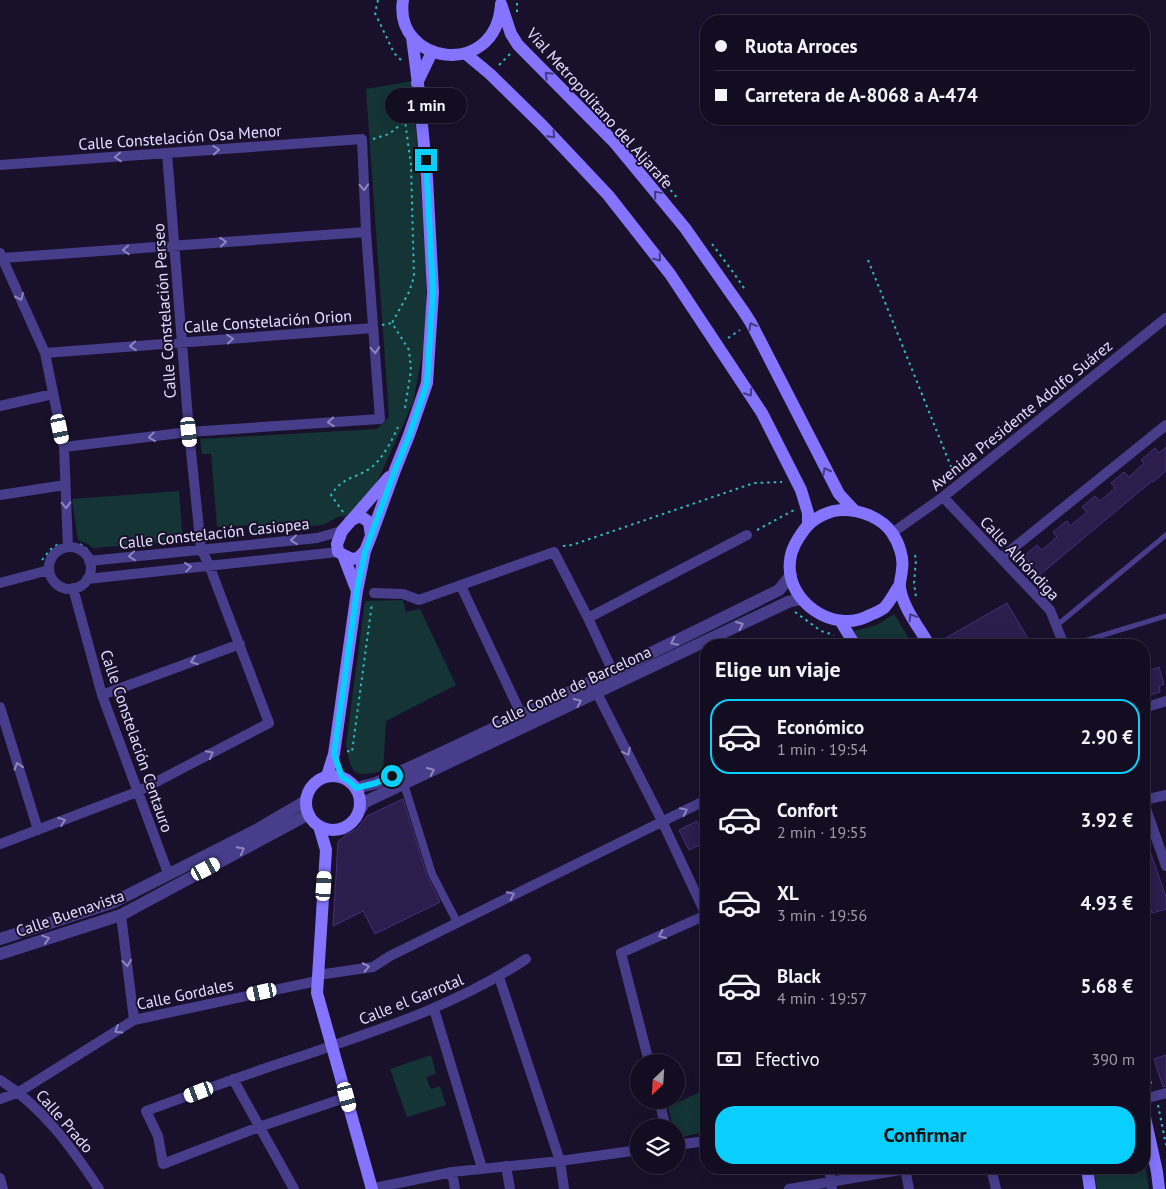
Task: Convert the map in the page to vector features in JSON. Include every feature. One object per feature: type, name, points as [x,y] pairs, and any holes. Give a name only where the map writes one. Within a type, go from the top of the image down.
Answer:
[{"type":"main road","name":"Vial Metropolitano del Aljarafe","points":[[501,2],[512,34],[518,45],[614,142],[685,228],[751,323],[839,494],[854,510]]},
{"type":"main road","name":"Vial Metropolitano del Aljarafe","points":[[466,54],[478,48],[494,32],[500,17],[501,2]]},
{"type":"main road","points":[[401,4],[406,28],[412,37],[432,52],[449,56],[466,54],[490,74],[542,125],[608,196],[670,274],[762,413],[798,485],[808,513],[808,524]]},
{"type":"main road","points":[[327,776],[335,752],[357,590],[365,552],[427,383],[432,302],[427,178],[412,37]]},
{"type":"main road","points":[[417,83],[432,52]]},
{"type":"main road","points":[[357,590],[337,544],[346,523],[395,470]]},
{"type":"main road","name":"Vial Metropolitano del Aljarafe","points":[[839,510],[854,510],[879,520],[892,533],[901,551],[903,567],[899,586],[884,608],[863,620],[841,622],[822,616],[800,599],[791,575],[790,561],[795,542],[808,524],[824,514],[839,510]]},
{"type":"main road","points":[[346,523],[360,516],[369,522],[371,536]]},
{"type":"main road","points":[[341,553],[352,560],[365,552]]},
{"type":"main road","name":"Vial Metropolitano del Aljarafe","points":[[899,586],[904,604],[925,639]]},
{"type":"main road","points":[[841,622],[851,639]]},
{"type":"main road","points":[[335,752],[342,777]]},
{"type":"main road","points":[[319,826],[328,829],[338,829],[350,824],[359,811],[360,799],[356,788],[342,777],[327,776],[317,781],[311,788],[306,801],[309,814],[319,826],[326,850],[317,994],[371,1189]]},
{"type":"main road","points":[[326,850],[338,829]]},
{"type":"main road","points":[[1150,1140],[1159,1189]]},
{"type":"main road","points":[[1088,1174],[1090,1189]]},
{"type":"street","name":"Calle Constelación Osa Menor","points":[[0,165],[362,139]]},
{"type":"street","points":[[64,447],[189,432],[380,419],[366,232],[362,139]]},
{"type":"street","name":"Calle Constelación Perseo","points":[[137,792],[269,723],[240,644],[201,549],[189,432],[167,153]]},
{"type":"street","points":[[68,547],[64,447],[44,354],[1,256],[366,232]]},
{"type":"street","name":"Avenida Presidente Adolfo Suárez","points":[[892,533],[959,485],[1166,318]]},
{"type":"street","name":"Calle Constelación Orion","points":[[44,354],[373,328]]},
{"type":"street","points":[[0,406],[53,394]]},
{"type":"street","points":[[1001,558],[1166,425]]},
{"type":"street","points":[[0,495],[66,485]]},
{"type":"street","name":"Calle Alhóndiga","points":[[943,497],[1050,610],[1061,639]]},
{"type":"street","name":"Calle Constelación Casiopea","points":[[89,561],[317,538],[346,523]]},
{"type":"street","points":[[588,618],[747,535]]},
{"type":"street","points":[[68,547],[80,550],[86,554],[89,561],[90,572],[87,579],[80,586],[73,588],[62,587],[56,583],[49,570],[52,556],[61,549],[68,547]]},
{"type":"street","points":[[374,593],[403,594],[420,600],[555,550],[612,672]]},
{"type":"street","name":"Calle Constelación Casiopea","points":[[87,579],[209,565],[341,553]]},
{"type":"street","points":[[0,583],[49,570]]},
{"type":"street","name":"Calle Conde de Barcelona","points":[[356,788],[376,783],[522,716],[612,672],[779,590],[791,575]]},
{"type":"street","points":[[461,586],[522,716]]},
{"type":"street","name":"Calle Constelación Centauro","points":[[73,588],[102,695],[168,873]]},
{"type":"street","name":"Calle Conde de Barcelona","points":[[710,639],[788,602],[800,599]]},
{"type":"street","points":[[102,695],[240,644]]},
{"type":"street","name":"Calle Conde de Barcelona","points":[[359,811],[365,802],[700,644]]},
{"type":"street","points":[[597,693],[662,821],[700,902]]},
{"type":"street","points":[[1150,706],[1166,701]]},
{"type":"street","points":[[0,708],[38,830]]},
{"type":"street","points":[[404,784],[432,874],[457,922]]},
{"type":"street","points":[[0,844],[137,792]]},
{"type":"street","points":[[1150,799],[1166,795]]},
{"type":"street","name":"Calle Buenavista","points":[[0,939],[114,902],[258,829],[306,801]]},
{"type":"street","name":"Calle Gordales","points":[[0,1099],[19,1092],[134,1020],[373,966],[457,922],[700,803]]},
{"type":"street","name":"Calle Buenavista","points":[[0,954],[121,915],[309,814]]},
{"type":"street","points":[[1150,819],[1166,866]]},
{"type":"street","points":[[121,915],[134,1020]]},
{"type":"street","points":[[647,1054],[621,953],[700,918]]},
{"type":"street","name":"Calle el Garrotal","points":[[259,1127],[163,1164],[158,1136],[146,1111],[434,1009],[499,977],[526,959]]},
{"type":"street","points":[[499,977],[560,1161],[564,1189]]},
{"type":"street","points":[[434,1009],[482,1168]]},
{"type":"street","points":[[233,1079],[294,1189]]},
{"type":"street","name":"Calle Prado","points":[[0,1080],[19,1092],[61,1135],[76,1153],[99,1189]]},
{"type":"street","points":[[1150,1097],[1166,1093]]},
{"type":"street","points":[[259,1127],[347,1097]]},
{"type":"street","points":[[685,1144],[700,1141]]},
{"type":"street","points":[[371,1189],[452,1172],[560,1161],[630,1151]]},
{"type":"street","points":[[506,1166],[510,1189]]},
{"type":"street","points":[[452,1172],[455,1189]]},
{"type":"street","points":[[789,1189],[832,1185],[880,1174]]},
{"type":"street","points":[[907,1174],[909,1189]]},
{"type":"street","points":[[992,1174],[996,1189]]},
{"type":"street","points":[[0,1178],[4,1189]]},
{"type":"lane","points":[[1056,626],[1166,535]]},
{"type":"lane","points":[[1091,639],[1166,616]]},
{"type":"path","points":[[378,0],[375,13],[394,53],[405,63]]},
{"type":"path","points":[[490,74],[518,45]]},
{"type":"path","points":[[403,416],[411,370],[409,350],[392,323],[409,292],[414,277],[411,164],[405,121],[408,102]]},
{"type":"path","points":[[362,139],[376,139],[389,134],[405,121]]},
{"type":"path","points":[[868,260],[959,485]]},
{"type":"path","points":[[718,345],[751,323]]},
{"type":"path","points":[[346,523],[331,495],[339,483],[371,468],[391,444],[400,423]]},
{"type":"path","points":[[555,550],[754,483],[782,481],[788,490],[798,485]]},
{"type":"path","points":[[747,535],[797,508]]},
{"type":"path","points":[[335,752],[352,752],[374,593]]},
{"type":"green space","points":[[412,81],[426,250],[426,334],[413,403],[363,513],[338,517],[323,525],[254,532],[253,525],[217,527],[211,454],[202,454],[200,439],[377,429],[389,417],[366,89]]},
{"type":"green space","points":[[179,491],[183,541],[93,548],[78,540],[72,499]]},
{"type":"green space","points":[[403,600],[406,612],[420,609],[456,685],[386,721],[383,771],[365,774],[355,772],[350,762],[346,745],[365,601]]},
{"type":"green space","points":[[894,614],[909,639],[859,639],[854,631],[877,625]]},
{"type":"green space","points":[[431,1055],[436,1074],[426,1077],[431,1089],[440,1086],[446,1105],[407,1117],[390,1069]]},
{"type":"green space","points":[[700,1092],[700,1133],[685,1136],[685,1119],[671,1119],[668,1109],[685,1109],[685,1099]]},
{"type":"green space","points":[[1094,1174],[1146,1174],[1149,1189],[1097,1189]]},
{"type":"building","points":[[1166,447],[1166,471],[1153,482],[1036,578],[1024,565],[1029,561],[1024,556],[1037,545],[1042,550],[1057,537],[1053,532],[1067,521],[1070,526],[1087,512],[1082,507],[1095,496],[1100,501],[1115,488],[1111,483],[1124,472],[1129,477],[1144,463],[1141,460],[1155,448],[1159,453]]},
{"type":"building","points":[[1007,603],[1028,639],[944,639]]},
{"type":"building","points":[[1159,667],[1164,684],[1159,686],[1160,692],[1150,695],[1150,670]]},
{"type":"building","points":[[403,799],[427,876],[440,902],[375,934],[363,911],[333,926],[338,842],[347,834],[357,829],[367,816]]},
{"type":"building","points":[[697,821],[700,828],[700,845],[689,850],[679,830]]},
{"type":"building","points":[[1150,851],[1166,897],[1166,909],[1152,913],[1150,907]]},
{"type":"building","points":[[1166,1055],[1166,1086],[1163,1087],[1154,1059]]},
{"type":"route","points":[[392,776],[376,783],[356,788],[342,777],[334,754],[357,590],[365,552],[427,383],[433,292],[426,160]]}]
